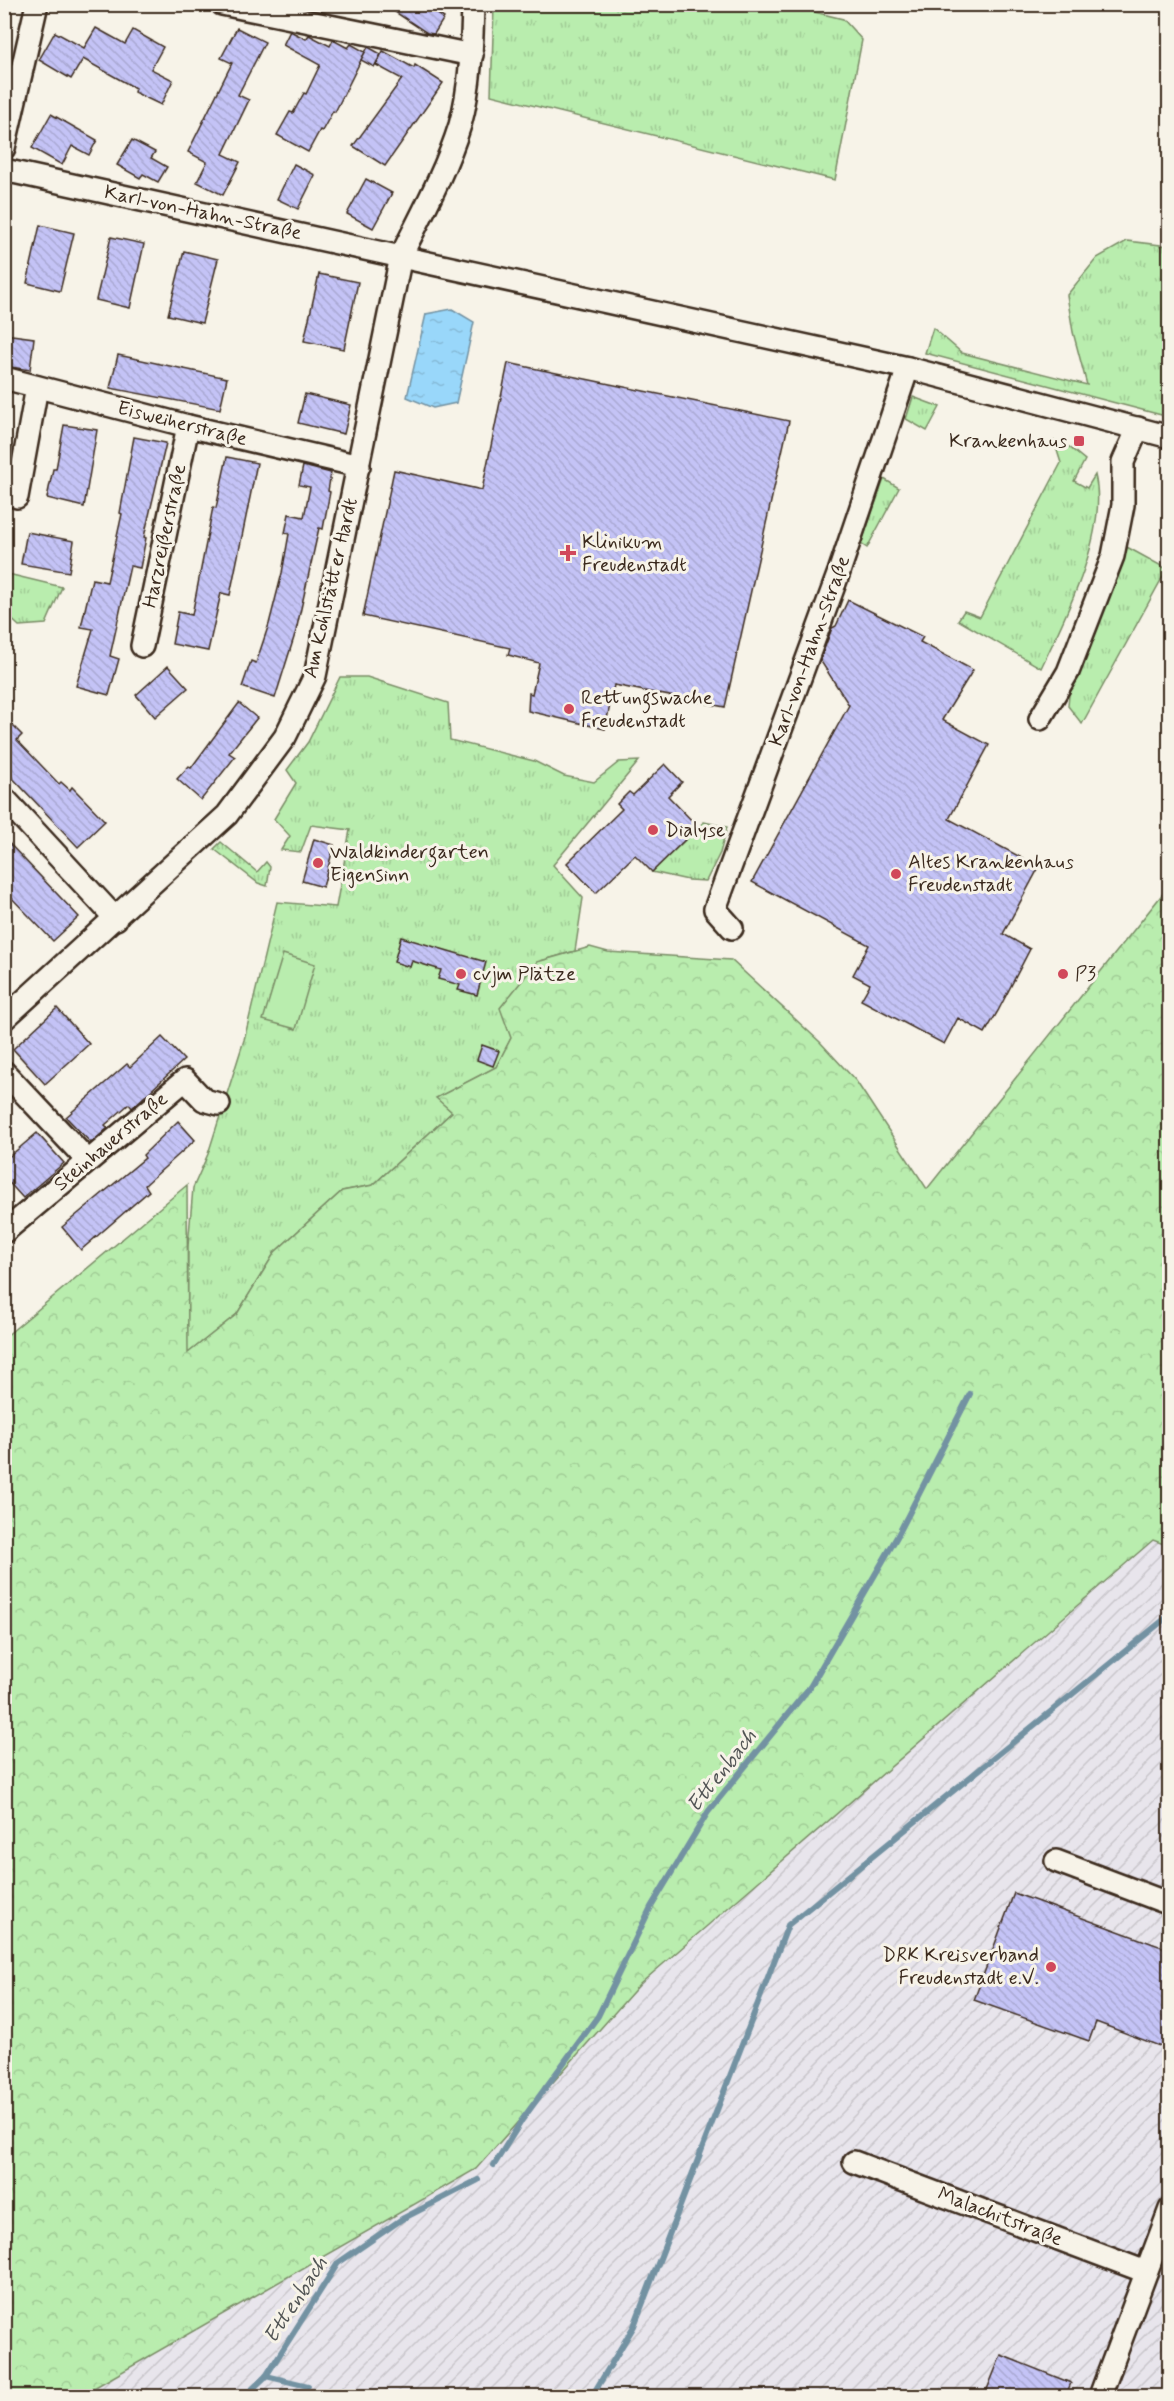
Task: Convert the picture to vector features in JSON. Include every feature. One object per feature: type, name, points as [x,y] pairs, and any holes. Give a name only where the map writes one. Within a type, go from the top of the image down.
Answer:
[{"type":"street","points":[[4,148],[37,4]]},
{"type":"street","points":[[222,4],[472,55]]},
{"type":"street","points":[[401,256],[424,212],[460,124],[472,55],[473,4]]},
{"type":"street","name":"Karl-von-Hahn-Straße","points":[[4,170],[908,368],[1170,436]]},
{"type":"street","name":"Am Kohlstätter Hardt","points":[[4,1019],[116,919],[227,814],[285,737],[315,676],[360,466],[401,256]]},
{"type":"street","name":"Karl-von-Hahn-Straße","points":[[732,928],[716,909],[839,572],[908,368]]},
{"type":"street","name":"Eisweiherstraße","points":[[4,378],[188,426],[360,466]]},
{"type":"street","points":[[17,497],[37,387]]},
{"type":"street","name":"Harzreißerstraße","points":[[142,646],[188,426]]},
{"type":"street","points":[[1040,719],[1068,672],[1113,556],[1123,505],[1123,462],[1138,428]]},
{"type":"street","points":[[4,798],[116,919]]},
{"type":"street","points":[[4,1072],[88,1161]]},
{"type":"street","name":"Steinhauerstraße","points":[[4,1232],[185,1080],[204,1100],[219,1104]]},
{"type":"street","points":[[1056,1861],[1170,1904]]},
{"type":"street","name":"Malachitstraße","points":[[854,2162],[1146,2272]]},
{"type":"street","points":[[1100,2397],[1170,2209]]},
{"type":"shaded area","points":[[1153,1540],[1169,1546],[1169,2396],[80,2396],[475,2169],[640,1984]]},
{"type":"green space","points":[[494,5],[786,5],[843,19],[862,40],[835,180],[491,95]]},
{"type":"green space","points":[[1127,241],[1169,246],[1169,417],[925,353],[933,328],[962,353],[1087,385],[1073,332],[1067,295],[1097,258]]},
{"type":"green space","points":[[913,397],[940,407],[927,431],[906,419]]},
{"type":"green space","points":[[1054,441],[1069,447],[1085,460],[1074,481],[1087,488],[1095,475],[1098,498],[1096,522],[1082,574],[1062,625],[1041,668],[958,620],[964,611],[980,617],[1061,463]]},
{"type":"green space","points":[[884,479],[899,488],[867,548],[861,544]]},
{"type":"green space","points":[[1125,546],[1167,569],[1082,724],[1068,706],[1069,695]]},
{"type":"green space","points":[[4,573],[62,587],[46,624],[19,626],[5,613]]},
{"type":"green space","points":[[340,677],[367,677],[448,703],[450,740],[534,761],[564,776],[594,782],[619,762],[639,761],[553,865],[583,898],[575,951],[537,962],[511,1038],[496,1067],[437,1098],[452,1112],[373,1185],[342,1191],[275,1252],[237,1314],[187,1354],[188,1246],[193,1188],[208,1154],[244,1040],[277,902],[336,907],[350,830],[311,825],[301,852],[281,850],[290,836],[274,819],[296,783],[287,770],[308,742]]},
{"type":"green space","points":[[704,822],[727,827],[720,853],[706,881],[688,880],[652,872]]},
{"type":"green space","points":[[221,842],[257,872],[266,862],[270,867],[267,886],[258,883],[214,849]]},
{"type":"green space","points":[[1169,886],[1169,1546],[1153,1540],[640,1984],[476,2169],[80,2396],[5,2396],[5,1337],[187,1185],[188,1353],[237,1314],[275,1252],[342,1191],[373,1185],[452,1112],[436,1098],[496,1067],[511,1038],[500,1008],[537,962],[590,947],[608,952],[731,960],[820,1042],[856,1081],[927,1189]]},
{"type":"green space","points":[[283,954],[315,964],[296,1029],[263,1020]]},
{"type":"water","points":[[452,309],[474,322],[456,403],[433,408],[407,397],[426,314]]},
{"type":"building","points":[[383,4],[440,4],[436,13],[444,18],[434,34],[427,33]]},
{"type":"building","points":[[96,28],[125,44],[133,30],[163,47],[151,69],[173,80],[161,105],[134,92],[135,88],[83,59],[71,79],[39,60],[55,32],[84,48]]},
{"type":"building","points":[[237,28],[265,42],[238,95],[249,100],[223,154],[240,162],[223,195],[197,182],[207,162],[188,152],[232,63],[221,58]]},
{"type":"building","points":[[290,31],[306,39],[309,35],[330,46],[333,40],[348,48],[351,44],[365,52],[335,112],[333,111],[322,131],[320,130],[308,152],[277,135],[290,112],[293,113],[304,93],[306,94],[320,65],[283,45]]},
{"type":"building","points":[[368,47],[381,54],[374,67],[361,60]]},
{"type":"building","points":[[383,51],[414,68],[415,65],[443,83],[385,166],[353,146],[402,79],[376,65]]},
{"type":"building","points":[[51,114],[97,140],[89,155],[72,146],[62,165],[32,148]]},
{"type":"building","points":[[132,140],[155,152],[151,158],[167,167],[158,182],[143,174],[140,178],[117,165]]},
{"type":"building","points":[[294,164],[315,175],[298,209],[277,199]]},
{"type":"building","points":[[366,179],[392,193],[373,228],[347,214]]},
{"type":"building","points":[[40,225],[74,233],[60,291],[27,283]]},
{"type":"building","points":[[111,237],[144,244],[130,308],[96,300]]},
{"type":"building","points":[[184,251],[218,259],[202,323],[168,315]]},
{"type":"building","points":[[319,274],[358,282],[344,349],[304,341]]},
{"type":"building","points":[[4,334],[34,338],[30,370],[4,366]]},
{"type":"building","points":[[118,355],[227,378],[220,409],[110,388]]},
{"type":"building","name":"Klinikum Freudenstadt","points":[[508,363],[789,421],[725,707],[614,685],[605,729],[528,711],[529,693],[532,694],[539,663],[508,655],[510,648],[363,616],[394,470],[482,490]]},
{"type":"building","points":[[305,394],[351,405],[344,434],[298,423]]},
{"type":"building","points":[[64,425],[97,430],[84,507],[47,498],[53,469],[56,469]]},
{"type":"building","points":[[134,437],[166,443],[144,537],[146,538],[140,568],[130,566],[110,656],[119,659],[109,695],[76,686],[93,629],[81,627],[92,579],[107,582],[122,514],[120,513]]},
{"type":"building","points":[[227,457],[257,463],[230,595],[221,593],[208,651],[172,644],[178,612],[192,615],[213,507],[216,508]]},
{"type":"building","points":[[303,466],[331,473],[328,491],[330,492],[323,529],[319,528],[296,631],[275,698],[242,687],[251,661],[256,663],[269,624],[282,573],[289,534],[285,533],[289,514],[304,517],[310,487],[299,485]]},
{"type":"building","points":[[27,532],[74,541],[69,572],[21,564]]},
{"type":"building","name":"Altes Krankenhaus Freudenstadt","points":[[848,600],[923,637],[920,642],[973,670],[942,720],[989,745],[949,819],[1039,867],[1003,934],[1030,949],[998,1011],[985,1033],[958,1018],[944,1044],[861,1000],[870,984],[853,975],[869,945],[752,882],[849,705],[820,660],[832,628],[836,626]]},
{"type":"building","points":[[168,666],[188,688],[155,717],[136,695]]},
{"type":"building","points":[[239,703],[257,718],[229,753],[235,757],[201,800],[177,779],[189,766],[191,768]]},
{"type":"building","points":[[4,717],[22,735],[17,740],[59,784],[61,782],[70,790],[72,787],[105,821],[78,847],[4,769]]},
{"type":"building","name":"Dialyse","points":[[665,764],[682,782],[668,796],[698,827],[652,872],[635,855],[596,893],[567,863],[622,809],[617,804],[629,792],[633,795]]},
{"type":"building","points":[[4,838],[79,917],[53,941],[4,890]]},
{"type":"building","name":"Waldkindergarten Eigensinn","points":[[314,839],[334,845],[323,887],[302,881]]},
{"type":"building","points":[[401,937],[486,962],[477,995],[458,990],[460,985],[438,979],[441,970],[412,961],[410,967],[394,962]]},
{"type":"building","points":[[57,1008],[89,1044],[45,1084],[13,1049]]},
{"type":"building","points":[[162,1037],[184,1060],[132,1108],[129,1104],[105,1125],[108,1128],[91,1143],[66,1117],[127,1064],[130,1067]]},
{"type":"building","points":[[482,1045],[499,1051],[493,1066],[477,1060]]},
{"type":"building","points":[[178,1121],[195,1140],[145,1185],[149,1191],[81,1250],[62,1227],[145,1158],[143,1155]]},
{"type":"building","points":[[37,1133],[64,1163],[23,1198],[4,1177],[4,1161]]},
{"type":"building","name":"DRK Kreisverband Freudenstadt e.V.","points":[[1014,1893],[1170,1950],[1170,2050],[1096,2022],[1089,2041],[974,2000]]},
{"type":"building","points":[[1001,2355],[1071,2383],[1065,2397],[984,2397]]},
{"type":"waterway","name":"Ettenbach","points":[[494,2165],[522,2120],[598,2016],[651,1907],[708,1812],[810,1687],[898,1535],[970,1394]]},
{"type":"waterway","points":[[592,2396],[634,2326],[788,1925],[1166,1618],[1170,1618]]},
{"type":"waterway","name":"Ettenbach","points":[[245,2396],[266,2376],[338,2263],[402,2219],[478,2180]]},
{"type":"waterway","points":[[266,2376],[308,2386]]},
{"type":"place","name":"Krankenhaus","points":[[1079,441]]},
{"type":"place","name":"Klinikum Freudenstadt","points":[[568,553]]},
{"type":"place","name":"Rettungswache Freudenstadt","points":[[569,709]]},
{"type":"place","name":"Dialyse","points":[[653,830]]},
{"type":"place","name":"Waldkindergarten Eigensinn","points":[[318,863]]},
{"type":"place","name":"Altes Krankenhaus Freudenstadt","points":[[896,874]]},
{"type":"place","name":"cvjm Plätze","points":[[461,974]]},
{"type":"place","name":"P3","points":[[1063,974]]},
{"type":"place","name":"DRK Kreisverband Freudenstadt e.V.","points":[[1051,1967]]}]
